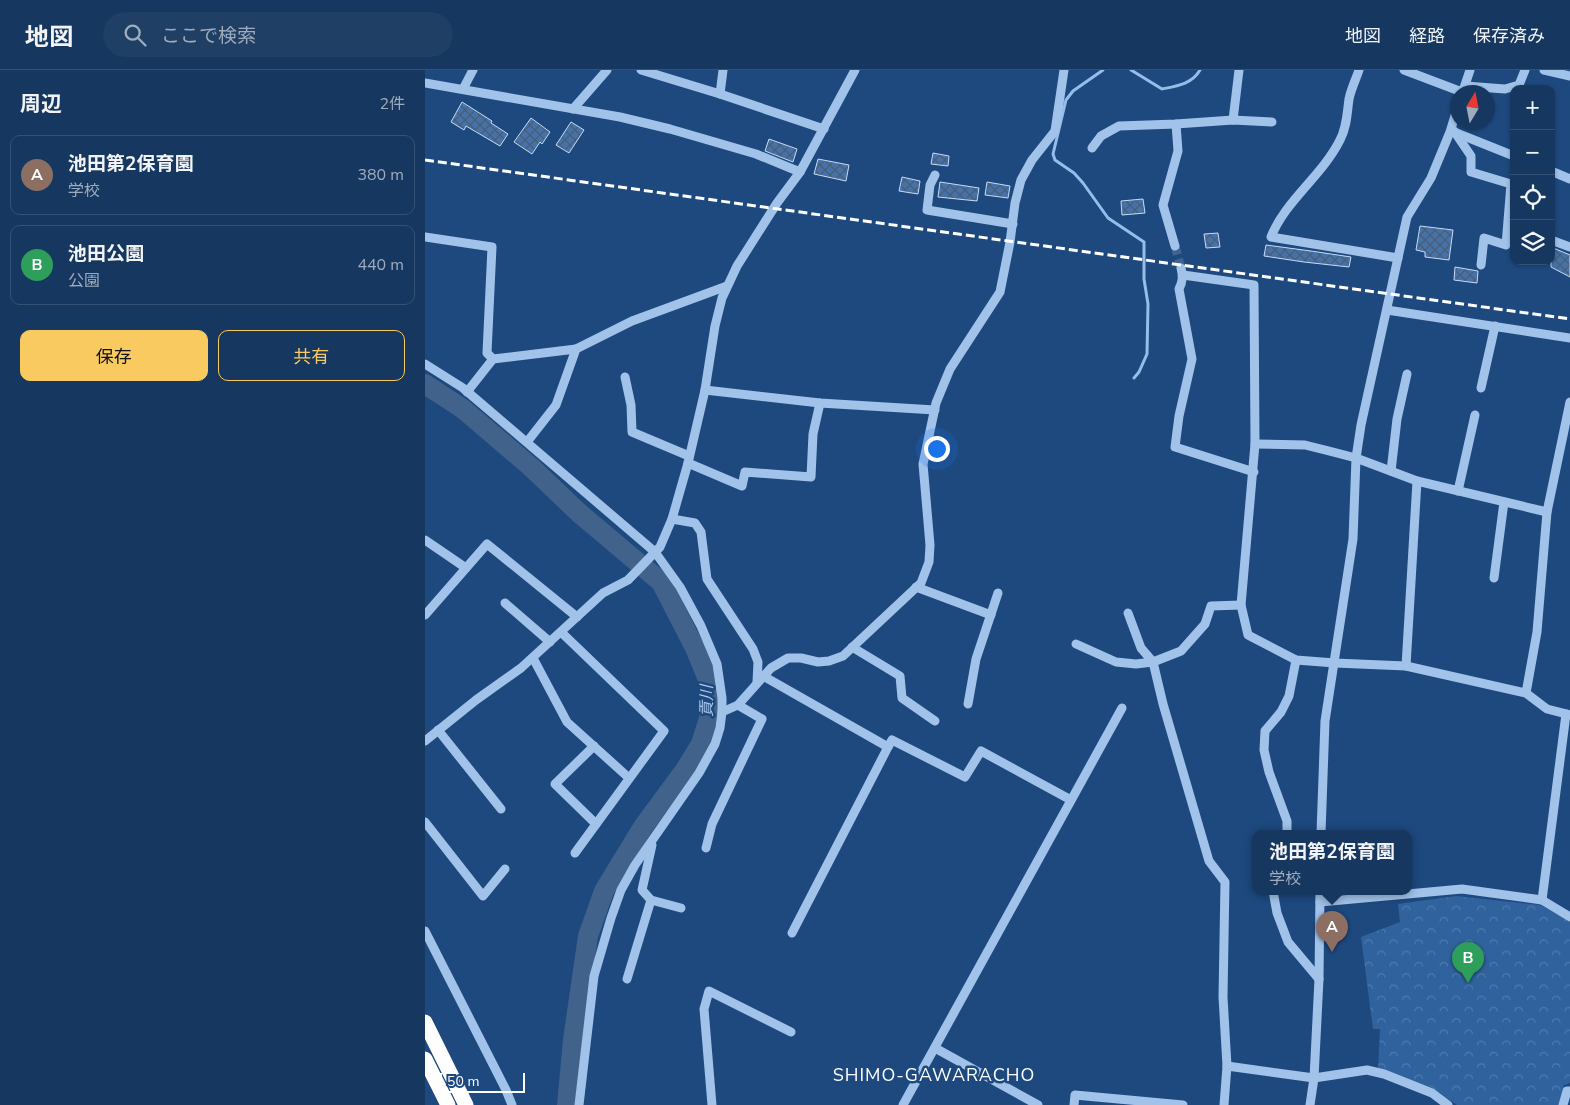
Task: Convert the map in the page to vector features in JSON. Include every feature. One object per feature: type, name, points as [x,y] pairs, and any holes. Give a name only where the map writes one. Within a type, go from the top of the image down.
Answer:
[{"type":"highway","points":[[425,1022],[467,1105]]},
{"type":"highway","points":[[425,1059],[448,1105]]},
{"type":"street","points":[[463,89],[473,70]]},
{"type":"street","points":[[573,109],[607,70]]},
{"type":"street","points":[[641,70],[824,129]]},
{"type":"street","points":[[720,94],[723,70]]},
{"type":"street","points":[[425,741],[521,668],[603,593],[628,580],[653,554],[667,533],[705,390],[715,326],[722,298],[737,266],[773,208],[800,172],[855,70]]},
{"type":"street","points":[[722,712],[738,705],[771,668],[787,658],[801,658],[818,662],[829,661],[843,656],[921,583],[929,562],[930,545],[923,464],[935,410],[950,369],[1000,292],[1013,224],[1015,203],[1021,180],[1032,160],[1055,130],[1064,70]]},
{"type":"street","points":[[1233,120],[1239,70]]},
{"type":"street","points":[[1359,70],[1349,98],[1347,123],[1340,140],[1320,171],[1276,223],[1271,237],[1397,258]]},
{"type":"street","points":[[1404,70],[1450,86]]},
{"type":"street","points":[[1465,85],[1470,70]]},
{"type":"street","points":[[1495,89],[1505,89],[1519,85],[1525,70]]},
{"type":"street","points":[[1544,70],[1570,76]]},
{"type":"street","points":[[425,83],[573,109],[670,129],[756,154],[800,172]]},
{"type":"street","points":[[1092,148],[1101,136],[1119,126],[1233,120],[1272,122]]},
{"type":"street","points":[[1175,246],[1163,205],[1177,151],[1176,124]]},
{"type":"street","points":[[1321,830],[1325,722],[1353,539],[1356,458],[1361,425],[1407,217],[1431,178],[1452,132]]},
{"type":"street","points":[[1452,132],[1510,154]]},
{"type":"street","points":[[1452,132],[1471,156],[1471,172],[1511,184],[1511,220]]},
{"type":"street","points":[[1555,173],[1570,179]]},
{"type":"street","points":[[935,175],[930,185],[927,210],[1013,224]]},
{"type":"street","points":[[1481,265],[1484,238],[1506,245],[1510,227]]},
{"type":"street","points":[[425,237],[492,247],[487,353],[493,358],[576,349],[632,321],[727,286]]},
{"type":"street","points":[[1555,241],[1570,247]]},
{"type":"street","points":[[1254,472],[1175,447],[1179,416],[1192,359],[1179,289],[1183,282],[1182,272],[1254,285],[1254,472],[1241,604],[1249,635],[1297,660],[1406,666],[1526,693],[1547,709],[1568,714],[1542,900]]},
{"type":"street","points":[[1387,310],[1570,338]]},
{"type":"street","points":[[1481,388],[1495,326]]},
{"type":"street","points":[[527,442],[556,404],[576,349]]},
{"type":"street","points":[[467,392],[493,358]]},
{"type":"street","points":[[425,364],[467,392],[527,442],[653,554],[680,587],[701,626],[717,664],[722,712],[715,744],[699,773],[621,890],[594,976],[579,1105]]},
{"type":"street","points":[[1391,471],[1397,419],[1407,374]]},
{"type":"street","points":[[625,377],[631,404],[632,432],[742,486],[745,472],[811,477],[813,434],[820,403]]},
{"type":"street","points":[[705,390],[820,403],[935,410]]},
{"type":"street","points":[[1526,693],[1537,632],[1547,512],[1570,402]]},
{"type":"street","points":[[1458,491],[1475,415]]},
{"type":"street","points":[[1255,444],[1305,445],[1356,458],[1417,481],[1547,512]]},
{"type":"street","points":[[1406,666],[1417,481]]},
{"type":"street","points":[[1495,578],[1504,502]]},
{"type":"street","points":[[672,519],[695,523],[701,532],[707,579],[753,649],[758,662],[760,679]]},
{"type":"street","points":[[425,540],[466,568]]},
{"type":"street","points":[[425,615],[487,544],[577,617]]},
{"type":"street","points":[[916,587],[991,616]]},
{"type":"street","points":[[968,704],[976,659],[998,593]]},
{"type":"street","points":[[505,603],[549,642]]},
{"type":"street","points":[[1076,644],[1116,662],[1136,664],[1153,662],[1181,651],[1205,624],[1211,606],[1241,604]]},
{"type":"street","points":[[1128,613],[1141,648],[1153,662],[1163,704],[1209,860],[1225,882],[1223,997],[1227,1066],[1224,1105]]},
{"type":"street","points":[[561,632],[664,731],[575,853]]},
{"type":"street","points":[[852,647],[900,676],[902,698],[935,721]]},
{"type":"street","points":[[533,658],[567,722],[629,778]]},
{"type":"street","points":[[1287,830],[1287,821],[1269,772],[1264,750],[1265,732],[1281,712],[1289,696],[1297,660]]},
{"type":"street","points":[[760,679],[889,747]]},
{"type":"street","points":[[707,848],[712,824],[761,719],[738,705]]},
{"type":"street","points":[[903,1105],[1122,708]]},
{"type":"street","points":[[438,730],[501,809]]},
{"type":"street","points":[[792,933],[892,740],[965,777],[981,751],[1071,800]]},
{"type":"street","points":[[594,746],[555,784],[596,824]]},
{"type":"street","points":[[425,822],[483,896],[505,869]]},
{"type":"street","points":[[653,840],[642,890],[651,900],[681,908]]},
{"type":"street","points":[[1412,893],[1462,888],[1542,900],[1570,917]]},
{"type":"street","points":[[1274,895],[1277,913],[1288,942],[1319,978]]},
{"type":"street","points":[[1310,1105],[1314,1078],[1319,978],[1320,895]]},
{"type":"street","points":[[1320,902],[1391,895]]},
{"type":"street","points":[[627,979],[651,900]]},
{"type":"street","points":[[425,931],[507,1090],[512,1105]]},
{"type":"street","points":[[712,1105],[705,1009],[709,991],[791,1032]]},
{"type":"street","points":[[935,1048],[1038,1105]]},
{"type":"street","points":[[1227,1066],[1314,1078],[1367,1070],[1384,1074],[1432,1092],[1448,1105]]},
{"type":"street","points":[[1563,1105],[1567,1091],[1570,1091]]},
{"type":"street","points":[[1074,1105],[1075,1095],[1183,1105]]},
{"type":"green space","points":[[1456,896],[1541,905],[1570,922],[1570,1083],[1564,1085],[1559,1105],[1457,1105],[1431,1087],[1378,1070],[1380,1029],[1373,1029],[1361,937],[1400,922],[1398,904]]},
{"type":"building","points":[[462,102],[492,121],[491,123],[508,134],[500,146],[466,126],[464,130],[451,122]]},
{"type":"building","points":[[531,118],[550,132],[532,154],[514,142]]},
{"type":"building","points":[[571,122],[584,130],[569,153],[556,145]]},
{"type":"building","points":[[769,139],[797,149],[793,162],[765,151]]},
{"type":"building","points":[[933,153],[949,156],[948,166],[931,164]]},
{"type":"building","points":[[818,159],[849,165],[846,181],[814,174]]},
{"type":"building","points":[[902,177],[920,181],[918,194],[899,191]]},
{"type":"building","points":[[940,182],[979,188],[977,201],[938,197]]},
{"type":"building","points":[[987,182],[1010,186],[1008,198],[985,195]]},
{"type":"building","points":[[1143,199],[1145,213],[1122,215],[1121,201]]},
{"type":"building","points":[[1420,226],[1453,230],[1449,260],[1425,257],[1425,252],[1416,250]]},
{"type":"building","points":[[1218,233],[1220,247],[1206,248],[1204,234]]},
{"type":"building","points":[[1266,245],[1351,257],[1349,267],[1264,256]]},
{"type":"building","points":[[1555,249],[1570,255],[1570,277],[1551,267],[1551,265],[1555,265]]},
{"type":"building","points":[[1455,267],[1478,271],[1477,283],[1454,280]]},
{"type":"waterway","points":[[1103,70],[1073,91],[1066,100],[1053,154],[1055,160],[1074,173],[1083,183],[1108,218],[1144,242],[1144,279],[1148,304],[1147,354],[1139,372],[1134,378]]},
{"type":"waterway","points":[[1131,70],[1162,89],[1188,81],[1197,75],[1200,70]]},
{"type":"waterway","name":"貢川","points":[[425,384],[463,409],[531,467],[578,512],[661,582],[695,648],[709,682],[710,715],[701,744],[685,770],[643,827],[604,891],[588,936],[573,1040],[567,1105]]},
{"type":"tunnel","points":[[1175,246],[1181,268]]},
{"type":"railway","points":[[425,160],[1570,319]]},
{"type":"place","name":"池田第2保育園","points":[[1332,952]]},
{"type":"place","name":"池田公園","points":[[1468,983]]},
{"type":"district","name":"SHIMO-GAWARACHO","points":[[934,1075]]}]
